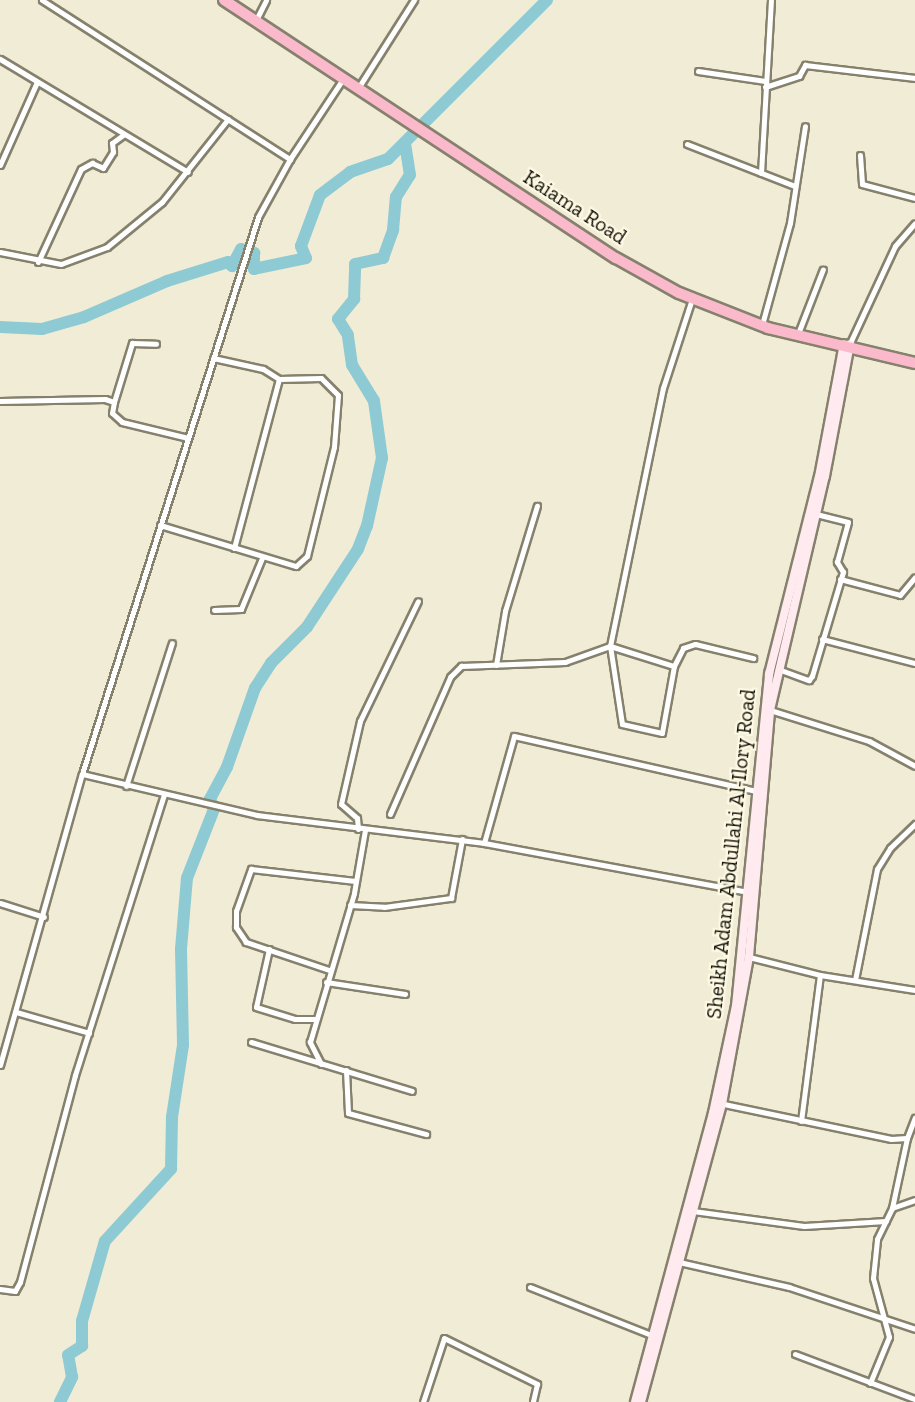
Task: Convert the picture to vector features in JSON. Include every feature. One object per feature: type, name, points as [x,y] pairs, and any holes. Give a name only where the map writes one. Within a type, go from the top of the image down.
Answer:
[{"type":"highway","name":"Kaiama Road","points":[[224,0],[360,85],[616,258],[692,299],[768,328],[915,363]]},
{"type":"highway","name":"Kaiama Road","points":[[251,16],[343,79],[619,253],[689,292],[764,321],[847,346],[915,358]]},
{"type":"street","points":[[42,0],[290,159]]},
{"type":"street","points":[[251,16],[266,0]]},
{"type":"street","points":[[360,85],[414,0]]},
{"type":"street","points":[[760,173],[771,0]]},
{"type":"street","points":[[0,59],[188,172]]},
{"type":"street","points":[[698,71],[765,84],[799,76],[805,65],[915,78]]},
{"type":"street","points":[[0,1065],[45,917],[82,774],[265,200],[343,79]]},
{"type":"street","points":[[0,165],[37,82]]},
{"type":"street","points":[[0,252],[38,262],[61,264],[107,248],[162,202],[228,119]]},
{"type":"street","points":[[764,321],[790,223],[805,126]]},
{"type":"street","points":[[38,262],[81,169],[92,163],[103,168],[113,152],[112,143],[123,135]]},
{"type":"street","points":[[687,144],[795,186]]},
{"type":"street","points":[[860,154],[862,184],[915,198]]},
{"type":"street","points":[[847,346],[890,256],[915,223]]},
{"type":"street","points":[[799,331],[824,269]]},
{"type":"street","points":[[692,299],[663,388],[610,646],[617,713],[630,727],[662,733],[674,666],[683,648],[695,644],[753,658]]},
{"type":"street","points":[[156,344],[132,343],[111,413],[122,422],[188,438]]},
{"type":"street","name":"Sheikh Adam Abdullahi Al-Ilory Road","points":[[641,1402],[693,1211],[719,1103],[749,957],[770,711],[778,669],[817,514],[847,346]]},
{"type":"street","name":"Sheikh Adam Abdullahi Al-Ilory Road","points":[[635,1402],[719,1103],[736,1006],[769,674],[819,477],[847,346]]},
{"type":"street","points":[[160,525],[262,558],[296,566],[307,556],[340,404],[334,387],[321,378],[279,379],[263,369],[213,358]]},
{"type":"street","points":[[234,548],[279,379]]},
{"type":"street","points":[[0,401],[96,397],[114,402]]},
{"type":"street","points":[[496,665],[505,611],[537,506]]},
{"type":"street","points":[[778,669],[809,680],[843,572],[837,562],[848,522],[817,514]]},
{"type":"street","points":[[214,610],[241,609],[262,558]]},
{"type":"street","points":[[840,579],[900,595],[915,577]]},
{"type":"street","points":[[357,829],[357,818],[341,804],[360,721],[418,601]]},
{"type":"street","points":[[822,639],[914,663]]},
{"type":"street","points":[[126,786],[172,643]]},
{"type":"street","points":[[390,814],[450,677],[470,663],[496,665],[565,662],[610,646],[674,666]]},
{"type":"street","points":[[770,711],[885,747],[915,766]]},
{"type":"street","points":[[484,843],[514,736],[756,791]]},
{"type":"street","points":[[82,774],[206,803],[357,829],[462,839],[748,892]]},
{"type":"street","points":[[0,1289],[15,1291],[20,1282],[89,1033],[164,795]]},
{"type":"street","points":[[855,980],[878,869],[890,848],[915,824]]},
{"type":"street","points":[[321,1064],[310,1041],[314,1019],[350,905],[365,830]]},
{"type":"street","points":[[350,905],[384,907],[451,898],[462,839]]},
{"type":"street","points":[[329,970],[246,942],[234,920],[251,869],[355,881]]},
{"type":"street","points":[[0,903],[45,917]]},
{"type":"street","points":[[268,950],[256,1007],[295,1019],[314,1019]]},
{"type":"street","points":[[749,957],[820,975],[915,990]]},
{"type":"street","points":[[801,1121],[820,975]]},
{"type":"street","points":[[326,982],[405,994]]},
{"type":"street","points":[[16,1012],[89,1033]]},
{"type":"street","points":[[251,1042],[412,1091]]},
{"type":"street","points":[[346,1070],[348,1113],[426,1134]]},
{"type":"street","points":[[719,1103],[873,1136],[907,1138]]},
{"type":"street","points":[[870,1383],[887,1350],[884,1317],[876,1299],[874,1260],[892,1208],[907,1138],[915,1117]]},
{"type":"street","points":[[892,1208],[915,1200]]},
{"type":"street","points":[[693,1211],[804,1226],[886,1221]]},
{"type":"street","points":[[680,1262],[789,1287],[915,1329]]},
{"type":"street","points":[[530,1287],[654,1336]]},
{"type":"street","points":[[423,1402],[444,1338],[537,1384],[533,1402]]},
{"type":"street","points":[[795,1354],[915,1399]]},
{"type":"waterway","points":[[0,327],[42,329],[84,317],[167,281],[228,262],[232,266],[241,249],[254,253],[254,269],[306,258],[301,246],[320,195],[350,172],[388,159],[547,0]]},
{"type":"waterway","points":[[60,1402],[72,1377],[68,1355],[82,1346],[82,1321],[105,1241],[171,1169],[172,1117],[183,1045],[181,949],[187,878],[214,809],[210,799],[227,767],[255,688],[271,663],[307,627],[358,549],[367,526],[382,458],[374,401],[352,365],[348,335],[338,319],[354,299],[355,264],[383,258],[393,230],[396,197],[410,175],[405,143]]}]
